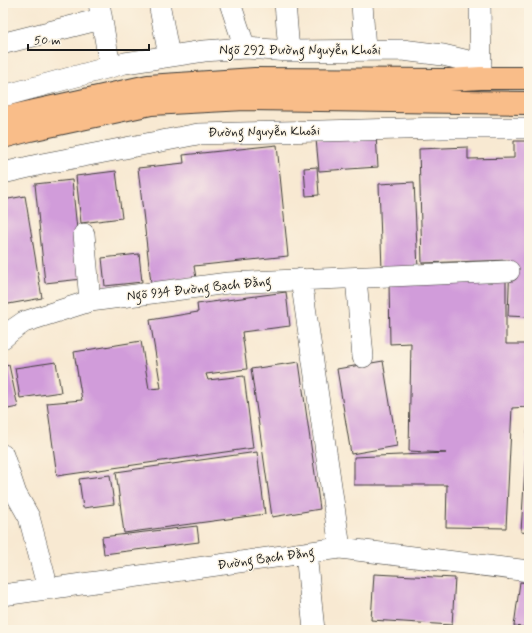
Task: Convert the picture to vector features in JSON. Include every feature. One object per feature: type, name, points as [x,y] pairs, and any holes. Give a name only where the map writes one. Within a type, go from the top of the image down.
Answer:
[{"type":"main road","points":[[3,118],[148,86],[255,79],[449,80],[481,71],[529,78]]},
{"type":"main road","points":[[3,137],[151,104],[245,99],[527,103]]},
{"type":"street","points":[[159,3],[169,56]]},
{"type":"street","points":[[230,3],[245,48]]},
{"type":"street","points":[[285,3],[289,51]]},
{"type":"street","points":[[362,3],[365,51]]},
{"type":"street","points":[[480,3],[481,71]]},
{"type":"street","points":[[3,42],[6,43],[100,11],[110,67]]},
{"type":"street","name":"Ngõ 292 Đường Nguyễn Khoái","points":[[3,96],[125,63],[204,51],[245,48],[289,51],[402,50],[443,55],[481,71]]},
{"type":"street","points":[[526,128],[527,103]]},
{"type":"street","name":"Đường Nguyễn Khoái","points":[[3,173],[198,134],[443,128],[526,128]]},
{"type":"street","points":[[84,234],[90,301]]},
{"type":"street","name":"Ngõ 934 Đường Bạch Đằng","points":[[3,338],[11,330],[24,322],[90,301],[228,283],[509,271]]},
{"type":"street","points":[[356,278],[363,357]]},
{"type":"street","points":[[301,279],[340,548]]},
{"type":"street","points":[[3,455],[9,495],[29,516],[48,589]]},
{"type":"street","name":"Đường Bạch Đằng","points":[[3,595],[340,548],[529,571]]},
{"type":"street","points":[[306,553],[314,630]]},
{"type":"building","points":[[376,135],[378,167],[319,171],[316,139]]},
{"type":"building","points":[[514,141],[529,141],[529,317],[508,316],[510,260],[422,263],[419,149],[468,147],[468,159],[514,158]]},
{"type":"building","points":[[277,145],[288,256],[194,266],[196,278],[151,283],[138,168],[184,163],[183,155]]},
{"type":"building","points":[[317,167],[319,195],[306,196],[304,168]]},
{"type":"building","points":[[116,171],[122,218],[81,223],[76,176]]},
{"type":"building","points":[[72,180],[82,279],[45,283],[35,184]]},
{"type":"building","points":[[414,182],[418,269],[382,270],[379,184]]},
{"type":"building","points":[[25,196],[42,298],[3,305],[3,200]]},
{"type":"building","points":[[139,254],[142,282],[105,286],[102,258]]},
{"type":"building","points":[[506,280],[506,344],[529,344],[529,407],[512,408],[506,528],[446,527],[447,485],[354,485],[354,457],[446,453],[409,451],[411,343],[390,344],[389,282]]},
{"type":"building","points":[[286,292],[290,326],[242,332],[247,369],[206,374],[208,380],[244,376],[253,448],[57,476],[47,403],[82,400],[74,352],[141,341],[149,389],[161,388],[150,320],[198,312],[197,304]]},
{"type":"building","points":[[383,361],[397,446],[351,454],[337,369]]},
{"type":"building","points":[[56,362],[61,392],[20,398],[15,368]]},
{"type":"building","points":[[299,362],[320,509],[272,517],[251,369]]},
{"type":"building","points":[[9,365],[18,407],[3,410],[3,367]]},
{"type":"building","points":[[529,420],[529,533],[521,532]]},
{"type":"building","points":[[257,452],[265,514],[124,533],[116,472]]},
{"type":"building","points":[[110,475],[114,504],[83,508],[79,479]]},
{"type":"building","points":[[197,526],[199,542],[104,554],[102,537]]},
{"type":"building","points":[[374,574],[455,578],[452,625],[371,620]]},
{"type":"building","points":[[520,582],[529,583],[529,628],[514,626]]}]
